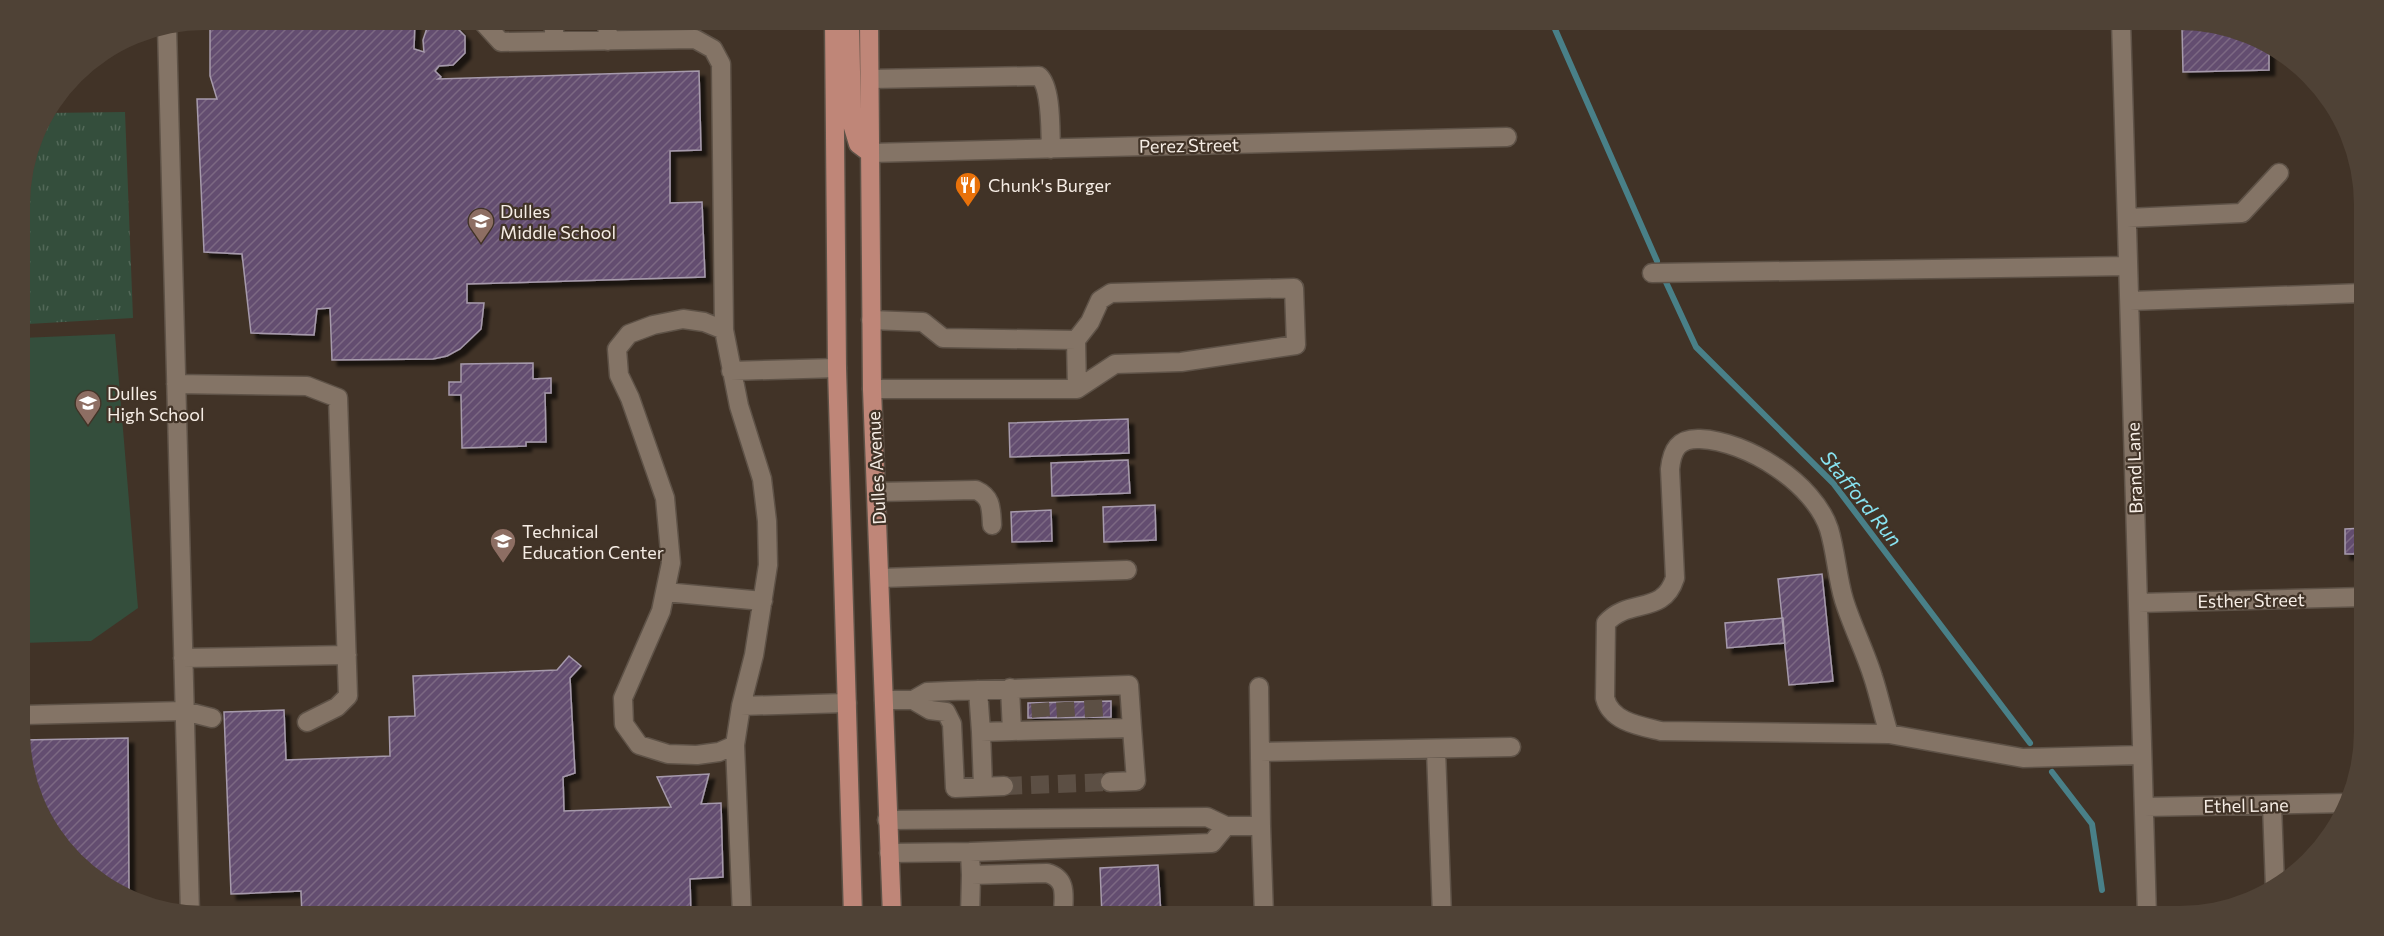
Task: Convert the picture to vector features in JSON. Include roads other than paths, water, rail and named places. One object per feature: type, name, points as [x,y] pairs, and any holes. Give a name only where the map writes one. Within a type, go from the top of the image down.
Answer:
[{"type":"main road","name":"Dulles Avenue","points":[[834,30],[837,368],[853,906]]},
{"type":"main road","points":[[850,30],[852,123],[858,144],[870,153]]},
{"type":"main road","name":"Dulles Avenue","points":[[869,30],[872,389],[881,578],[891,906]]},
{"type":"street","points":[[490,30],[501,42],[695,39],[713,49],[721,64],[724,330],[739,406],[762,479],[767,521],[768,565],[763,601],[735,745],[742,906]]},
{"type":"street","points":[[554,30],[555,41]]},
{"type":"street","points":[[607,30],[608,41]]},
{"type":"street","name":"Brand Lane","points":[[2121,30],[2147,906]]},
{"type":"street","points":[[167,34],[190,905]]},
{"type":"street","points":[[870,79],[1039,76],[1047,92],[1051,149]]},
{"type":"street","name":"Perez Street","points":[[870,153],[1507,137]]},
{"type":"street","points":[[2127,218],[2242,213],[2279,173]]},
{"type":"street","points":[[1652,273],[2128,266]]},
{"type":"street","points":[[872,389],[1077,389],[1115,364],[1181,362],[1296,345],[1294,288],[1111,293],[1100,300],[1090,322],[1076,340],[1077,389]]},
{"type":"street","points":[[2130,301],[2354,293]]},
{"type":"street","points":[[724,330],[704,322],[684,319],[653,325],[629,334],[616,349],[619,375],[630,398],[665,498],[671,563],[661,611],[623,698],[624,724],[639,745],[668,754],[697,755],[718,752],[735,745]]},
{"type":"street","points":[[871,320],[923,322],[943,338],[1076,340]]},
{"type":"street","points":[[731,371],[837,368]]},
{"type":"street","points":[[176,384],[307,386],[338,398],[348,696],[337,707],[307,722]]},
{"type":"street","points":[[1888,734],[1873,677],[1844,599],[1828,526],[1809,494],[1767,461],[1736,446],[1702,438],[1692,439],[1678,445],[1672,453],[1670,469],[1675,578],[1671,590],[1664,598],[1622,611],[1612,616],[1606,623],[1604,688],[1607,708],[1627,721],[1662,731],[1888,734],[2023,758],[2142,755]]},
{"type":"street","points":[[877,492],[976,490],[985,494],[991,504],[992,525]]},
{"type":"street","points":[[881,578],[1127,570]]},
{"type":"street","points":[[665,592],[763,601]]},
{"type":"street","name":"Esther Street","points":[[2138,603],[2354,597]]},
{"type":"street","points":[[183,658],[346,655]]},
{"type":"street","points":[[981,732],[1012,731],[1040,709],[1094,708],[1129,685],[1137,781],[1110,782]]},
{"type":"street","points":[[1259,687],[1264,906]]},
{"type":"street","points":[[884,700],[913,700],[927,692],[1010,688],[1040,709],[1094,708],[1132,728]]},
{"type":"street","points":[[1010,688],[1012,731]]},
{"type":"street","points":[[978,690],[983,787]]},
{"type":"street","points":[[913,700],[930,710],[946,712],[952,724],[955,788],[1004,786]]},
{"type":"street","points":[[741,706],[848,704]]},
{"type":"street","points":[[30,715],[184,711],[212,718]]},
{"type":"street","points":[[1260,752],[1511,747]]},
{"type":"street","points":[[1436,750],[1442,906]]},
{"type":"street","name":"Ethel Lane","points":[[2144,807],[2338,802]]},
{"type":"street","points":[[2272,805],[2275,877]]},
{"type":"street","points":[[887,820],[1207,817],[1226,826],[1261,826]]},
{"type":"street","points":[[888,853],[1212,843],[1226,826]]},
{"type":"street","points":[[970,852],[970,906]]},
{"type":"street","points":[[971,875],[1047,873],[1057,875],[1062,882],[1063,906]]},
{"type":"waterway","name":"Stafford Run","points":[[1555,30],[1657,261]]},
{"type":"waterway","name":"Stafford Run","points":[[1665,280],[1696,347],[1833,483],[2030,743]]},
{"type":"waterway","name":"Stafford Run","points":[[2052,772],[2092,824],[2102,890]]},
{"type":"tunnel","points":[[1093,700],[1094,717]]},
{"type":"tunnel","points":[[1065,702],[1066,717]]},
{"type":"tunnel","points":[[1040,703],[1041,717]]},
{"type":"tunnel","points":[[1004,786],[1110,782]]},
{"type":"place","name":"Chunk's Burger","points":[[968,208]]},
{"type":"place","name":"Dulles Middle School","points":[[481,244]]},
{"type":"place","name":"Dulles High School","points":[[88,426]]},
{"type":"place","name":"Technical Education Center","points":[[503,564]]}]
